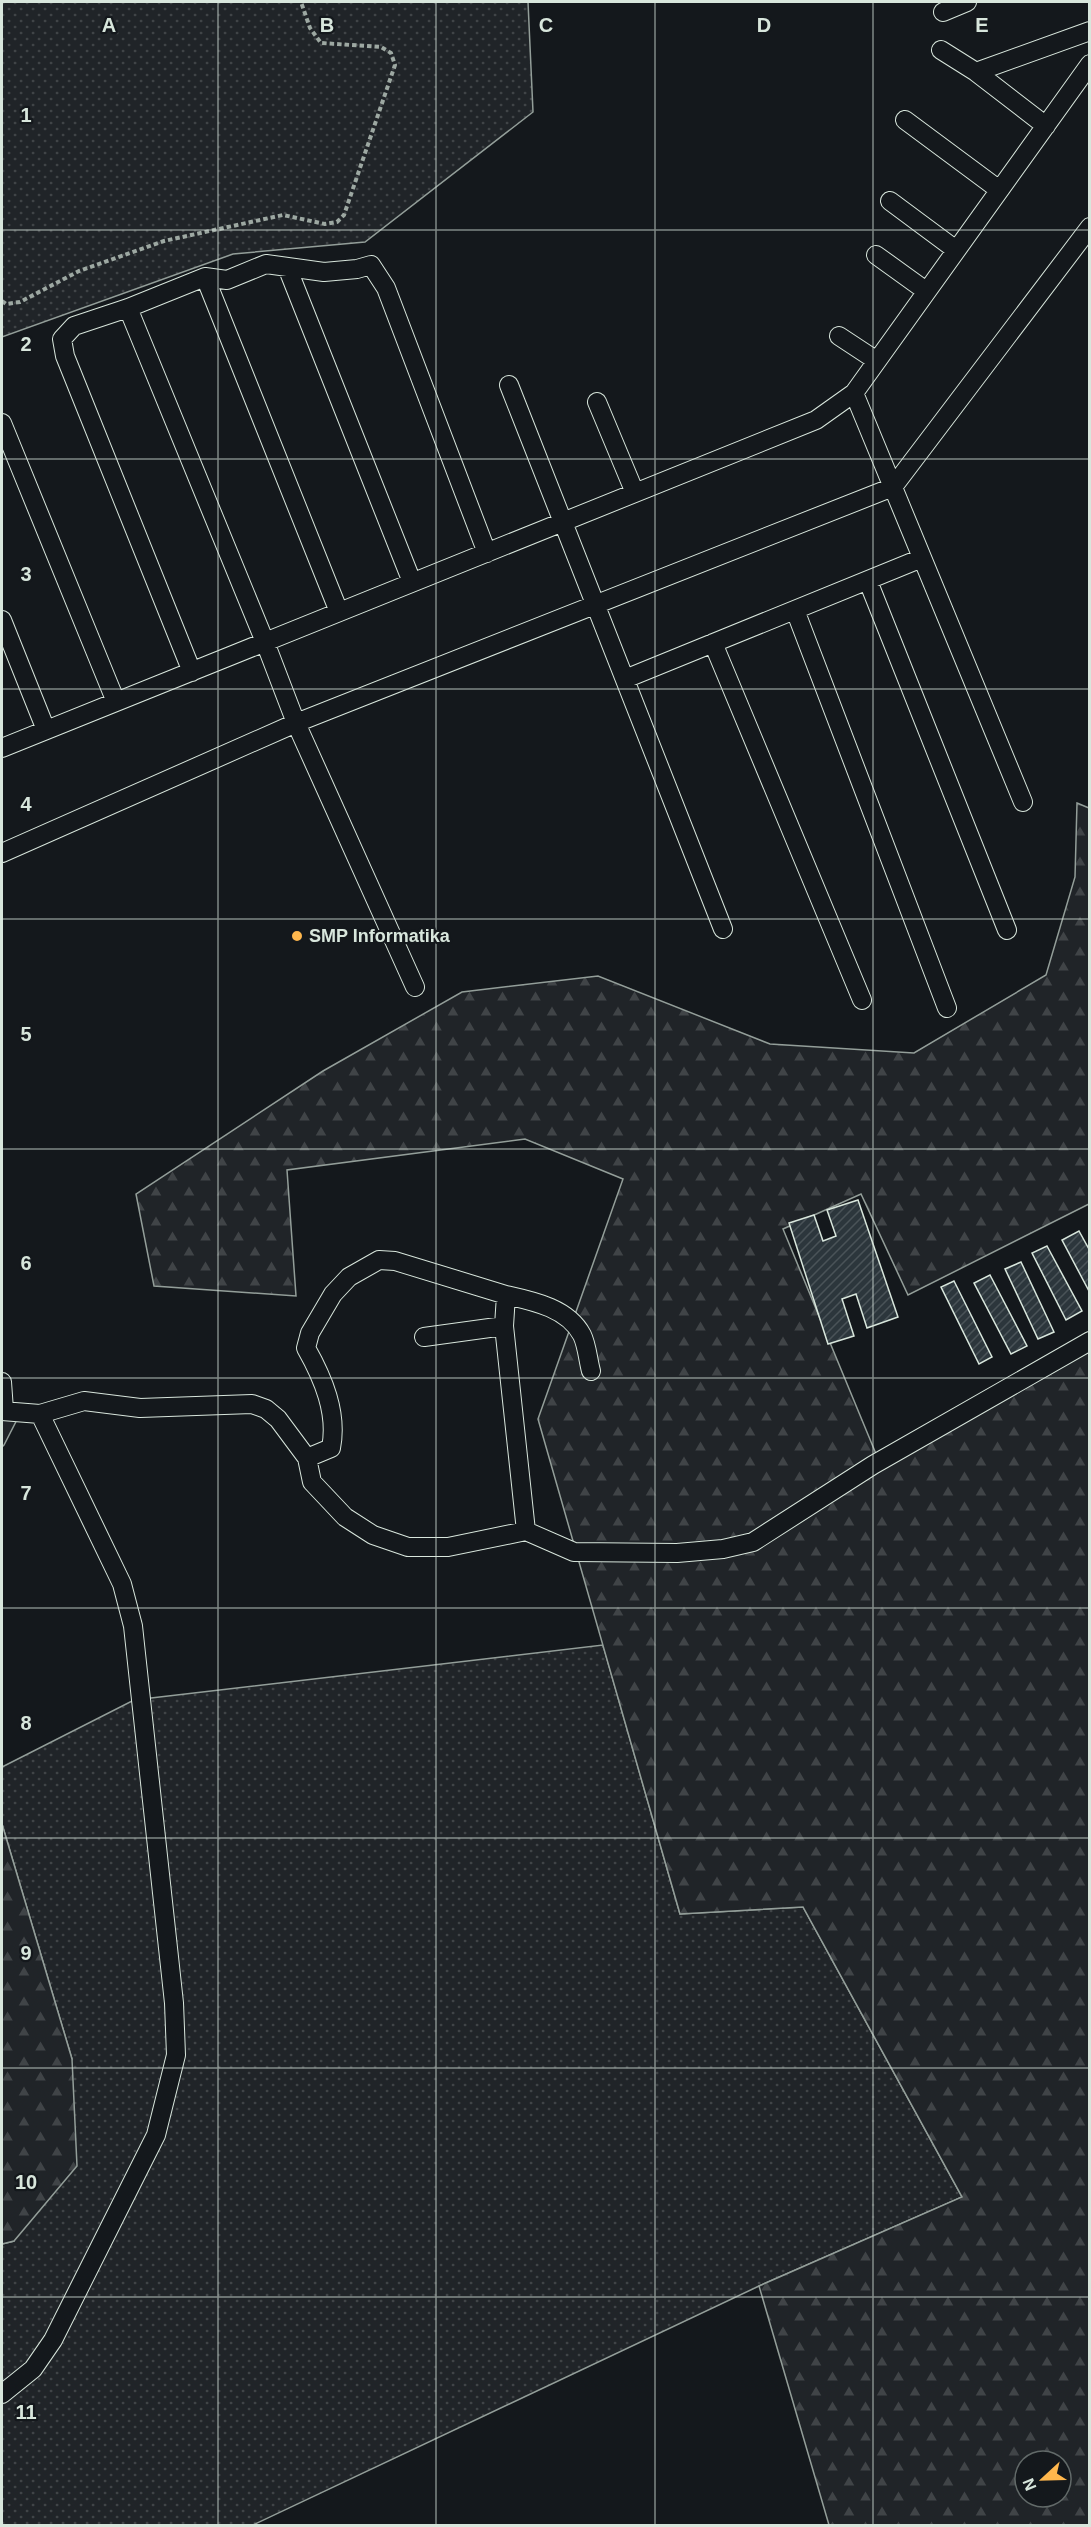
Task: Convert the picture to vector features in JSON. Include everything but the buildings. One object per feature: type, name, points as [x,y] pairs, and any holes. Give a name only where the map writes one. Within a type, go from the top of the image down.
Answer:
[{"type":"street","points":[[943,12],[967,2]]},
{"type":"street","points":[[976,72],[1089,31]]},
{"type":"street","points":[[941,50],[976,72],[1046,126]]},
{"type":"street","points":[[2,748],[816,420],[854,393],[1089,64]]},
{"type":"street","points":[[905,120],[998,189]]},
{"type":"street","points":[[890,201],[956,250]]},
{"type":"street","points":[[2,853],[296,723],[892,487],[1089,227]]},
{"type":"street","points":[[876,255],[926,291]]},
{"type":"street","points":[[192,672],[65,356],[62,339],[74,326],[128,309],[205,277],[226,280],[266,264],[324,272],[357,269],[371,265],[379,274],[487,553]]},
{"type":"street","points":[[287,267],[412,582]]},
{"type":"street","points":[[205,277],[339,612]]},
{"type":"street","points":[[128,309],[266,642],[296,723],[416,987]]},
{"type":"street","points":[[839,336],[876,361]]},
{"type":"street","points":[[509,385],[723,929]]},
{"type":"street","points":[[854,393],[1023,802]]},
{"type":"street","points":[[597,402],[634,493]]},
{"type":"street","points":[[2,423],[116,702]]},
{"type":"street","points":[[625,679],[922,558]]},
{"type":"street","points":[[868,580],[1007,930]]},
{"type":"street","points":[[795,610],[947,1008]]},
{"type":"street","points":[[2,620],[46,730]]},
{"type":"street","points":[[713,643],[862,1000]]},
{"type":"street","points":[[307,1458],[332,1448],[334,1433],[324,1380],[306,1348],[310,1333],[333,1294],[350,1277],[379,1260],[394,1261],[555,1308],[582,1335],[591,1371]]},
{"type":"street","points":[[506,1295],[504,1326],[526,1531]]},
{"type":"street","points":[[424,1337],[504,1326]]},
{"type":"street","points":[[2,1382],[3,1411],[40,1414],[84,1401],[140,1408],[252,1404],[266,1409],[278,1419],[307,1458],[312,1482],[345,1517],[373,1536],[408,1547],[448,1547],[526,1531],[574,1552],[677,1552],[723,1549],[753,1542],[873,1466],[1089,1341]]},
{"type":"street","points":[[2,2394],[33,2369],[53,2340],[156,2135],[176,2055],[174,2003],[133,1626],[122,1584],[40,1414]]},
{"type":"path","points":[[2,301],[6,304],[20,302],[79,271],[164,241],[283,215],[325,225],[337,222],[344,215],[395,65],[391,53],[381,47],[321,43],[310,28],[301,2]]},
{"type":"green space","points":[[2,2],[528,2],[533,112],[365,242],[233,254],[2,337]]},
{"type":"green space","points":[[1077,803],[1089,808],[1089,1204],[908,1295],[861,1194],[783,1229],[881,1466],[1089,1351],[1089,2525],[829,2525],[759,2286],[962,2197],[803,1907],[680,1914],[538,1419],[623,1179],[525,1139],[287,1170],[296,1296],[154,1286],[136,1194],[323,1071],[462,992],[598,976],[770,1044],[914,1053],[1046,975],[1075,877]]},
{"type":"green space","points":[[25,1404],[4,1445],[2,1447],[2,1406]]},
{"type":"green space","points":[[603,1645],[680,1914],[803,1907],[962,2197],[759,2286],[253,2525],[2,2526],[2,2244],[14,2241],[72,2059],[2,1824],[2,1767],[134,1700]]},
{"type":"green space","points":[[2,1824],[72,2059],[77,2166],[14,2241],[2,2244]]},
{"type":"place","name":"SMP Informatika","points":[[297,936]]}]
